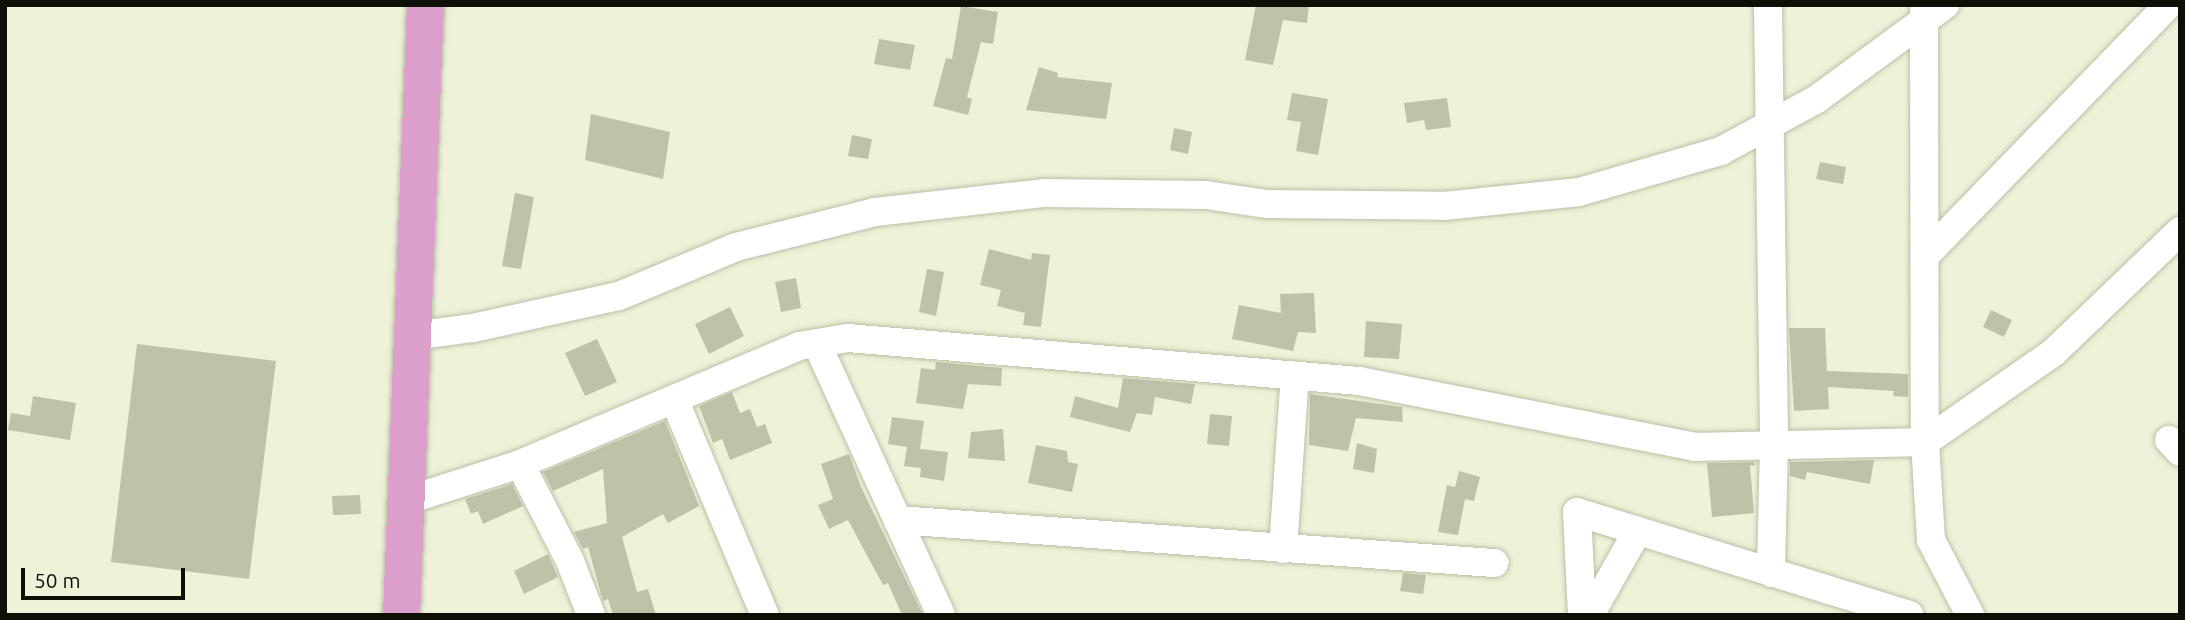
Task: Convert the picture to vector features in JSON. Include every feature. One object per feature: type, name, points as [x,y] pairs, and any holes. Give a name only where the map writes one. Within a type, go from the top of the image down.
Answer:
[{"type":"main road","points":[[401,615],[425,5]]},
{"type":"street","points":[[1768,5],[1766,126],[1774,446],[1771,573]]},
{"type":"street","points":[[1925,256],[2168,5]]},
{"type":"street","points":[[412,336],[473,328],[619,296],[736,247],[875,212],[1045,193],[1206,195],[1267,204],[1444,206],[1579,192],[1721,151],[1817,99],[1931,10]]},
{"type":"street","points":[[1931,10],[1925,256],[1925,442],[1931,540],[1970,615]]},
{"type":"street","points":[[405,500],[520,464],[799,346],[848,338],[1359,382],[1694,447],[1925,442],[2054,352],[2180,231]]},
{"type":"street","points":[[817,344],[941,615]]},
{"type":"street","points":[[1283,549],[1295,375]]},
{"type":"street","points":[[674,399],[765,615]]},
{"type":"street","points":[[520,464],[570,561],[591,615]]},
{"type":"street","points":[[1582,615],[1577,512],[1909,615]]},
{"type":"street","points":[[898,520],[1494,563]]},
{"type":"street","points":[[1590,615],[1637,532]]},
{"type":"building","points":[[1256,5],[1309,5],[1307,23],[1283,20],[1273,65],[1245,60]]},
{"type":"building","points":[[961,6],[998,12],[993,44],[981,42],[967,97],[972,99],[968,115],[933,106],[946,58],[952,59]]},
{"type":"building","points":[[879,39],[915,45],[910,70],[874,64]]},
{"type":"building","points":[[1039,67],[1058,73],[1057,77],[1112,83],[1106,119],[1026,110]]},
{"type":"building","points":[[1292,93],[1328,99],[1318,155],[1296,151],[1301,122],[1287,120]]},
{"type":"building","points":[[1447,98],[1451,127],[1426,130],[1424,120],[1407,123],[1404,103]]},
{"type":"building","points":[[591,114],[670,132],[663,179],[585,160]]},
{"type":"building","points":[[1174,128],[1192,132],[1188,154],[1170,150]]},
{"type":"building","points":[[852,135],[872,139],[868,159],[848,156]]},
{"type":"building","points":[[1820,162],[1846,167],[1843,184],[1816,179]]},
{"type":"building","points":[[515,193],[534,197],[521,269],[502,266]]},
{"type":"building","points":[[989,249],[1031,260],[1032,253],[1050,255],[1041,327],[1023,325],[1025,313],[997,306],[1001,290],[980,285]]},
{"type":"building","points":[[927,269],[944,272],[936,316],[919,312]]},
{"type":"building","points":[[796,278],[801,308],[781,312],[775,282]]},
{"type":"building","points":[[1314,293],[1316,333],[1298,332],[1293,351],[1232,339],[1239,305],[1281,313],[1280,294]]},
{"type":"building","points":[[730,307],[744,336],[709,354],[695,324]]},
{"type":"building","points":[[1991,310],[2012,320],[2004,337],[1983,327]]},
{"type":"building","points":[[1366,321],[1402,324],[1399,359],[1364,357]]},
{"type":"building","points":[[1789,328],[1825,328],[1827,371],[1908,374],[1908,397],[1893,396],[1894,391],[1828,387],[1829,409],[1794,411]]},
{"type":"building","points":[[597,339],[617,382],[585,396],[565,353]]},
{"type":"building","points":[[137,344],[276,361],[249,579],[111,562]]},
{"type":"building","points":[[936,362],[1002,368],[1001,386],[968,384],[963,409],[916,403],[921,368],[935,370]]},
{"type":"building","points":[[1123,378],[1195,384],[1191,404],[1155,397],[1152,415],[1137,413],[1130,432],[1070,417],[1075,396],[1118,408]]},
{"type":"building","points":[[732,392],[740,413],[750,409],[757,427],[765,424],[772,443],[730,460],[722,439],[713,443],[699,406]]},
{"type":"building","points":[[1310,394],[1402,407],[1403,422],[1356,418],[1348,451],[1309,445]]},
{"type":"building","points":[[33,396],[76,403],[70,440],[8,430],[11,413],[30,416]]},
{"type":"building","points":[[1210,414],[1232,416],[1229,446],[1207,444]]},
{"type":"building","points":[[892,417],[924,421],[920,449],[948,452],[944,481],[920,477],[921,468],[904,466],[907,447],[888,444]]},
{"type":"building","points":[[665,421],[699,506],[668,523],[663,514],[622,537],[637,592],[648,589],[656,615],[613,615],[608,599],[603,601],[588,547],[583,549],[574,532],[607,523],[603,469],[553,491],[543,472]]},
{"type":"building","points":[[1003,429],[1005,461],[968,458],[971,432]]},
{"type":"building","points":[[1357,443],[1377,449],[1374,473],[1353,469]]},
{"type":"building","points":[[1036,445],[1067,451],[1068,462],[1078,464],[1072,492],[1028,483]]},
{"type":"building","points":[[849,454],[861,487],[923,615],[902,615],[888,583],[883,585],[848,520],[829,529],[818,505],[833,499],[821,464]]},
{"type":"building","points":[[1874,460],[1870,484],[1807,472],[1805,480],[1790,476],[1790,462]]},
{"type":"building","points":[[1754,462],[1755,466],[1750,465],[1754,513],[1712,517],[1707,463]]},
{"type":"building","points":[[1459,471],[1480,477],[1474,501],[1465,499],[1458,535],[1438,532],[1447,485],[1455,487]]},
{"type":"building","points":[[512,484],[523,506],[483,524],[478,511],[471,514],[465,499]]},
{"type":"building","points":[[360,495],[361,514],[333,515],[332,496]]},
{"type":"building","points":[[548,554],[558,577],[524,594],[514,571]]},
{"type":"building","points":[[1403,573],[1426,575],[1423,594],[1400,591]]}]
